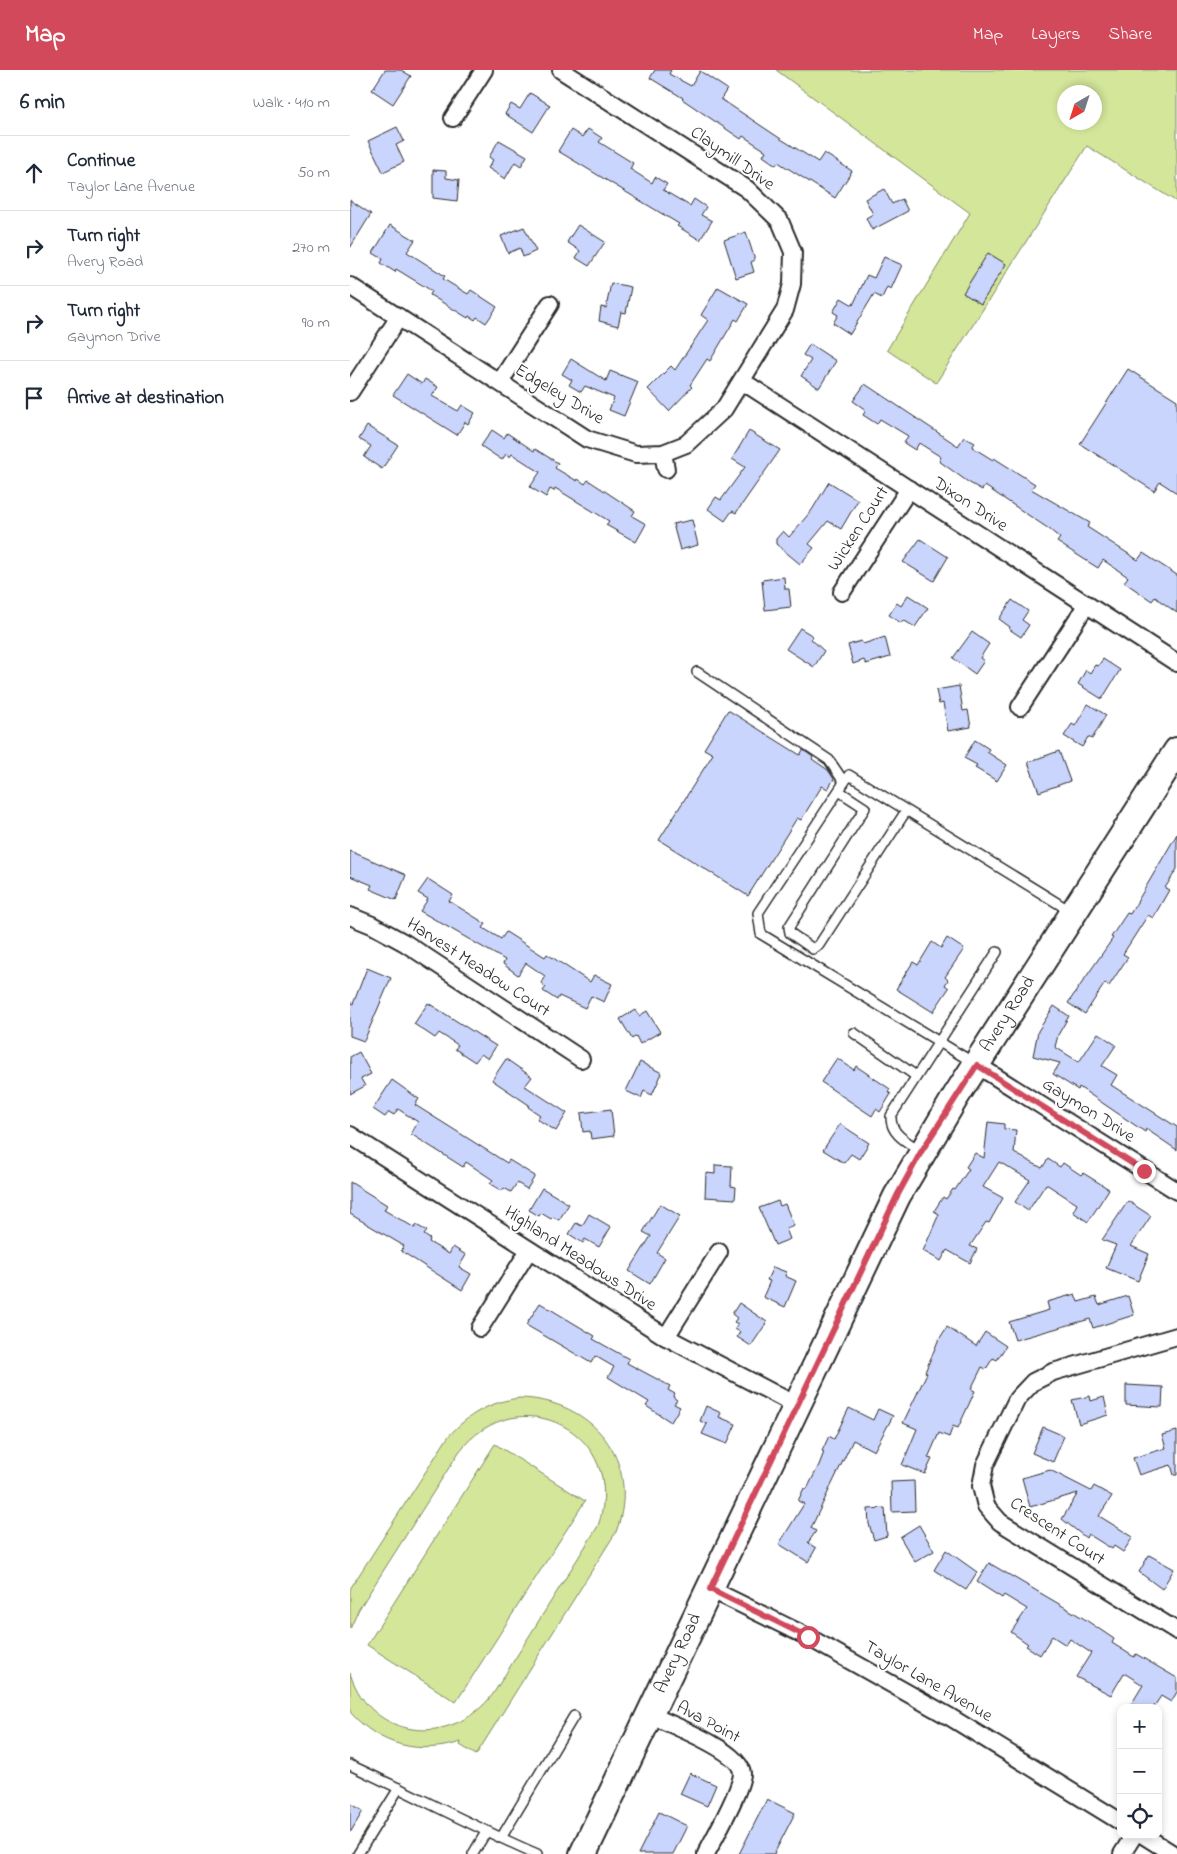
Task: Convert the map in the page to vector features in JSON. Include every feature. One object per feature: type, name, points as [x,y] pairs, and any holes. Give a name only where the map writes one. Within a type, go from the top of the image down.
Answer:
[{"type":"main road","name":"Avery Road","points":[[583,1854],[880,1230],[921,1152],[1177,751]]},
{"type":"street","points":[[453,118],[484,70]]},
{"type":"street","name":"Claymill Drive","points":[[561,70],[747,189],[780,222],[793,252],[792,284],[785,310],[777,327],[742,381]]},
{"type":"street","name":"Edgeley Drive","points":[[350,286],[587,439],[636,454],[665,461],[724,409],[742,381]]},
{"type":"street","points":[[500,382],[550,304]]},
{"type":"street","points":[[350,392],[399,317]]},
{"type":"street","name":"Dixon Drive","points":[[742,381],[1177,663]]},
{"type":"street","name":"Wicken Court","points":[[842,592],[909,489]]},
{"type":"street","points":[[1020,707],[1086,604]]},
{"type":"street","name":"Harvest Meadow Court","points":[[350,916],[372,925],[405,943],[581,1059]]},
{"type":"street","name":"Gaymon Drive","points":[[977,1065],[1177,1192]]},
{"type":"street","name":"Highland Meadows Drive","points":[[350,1135],[666,1337],[796,1405]]},
{"type":"street","points":[[480,1328],[530,1250]]},
{"type":"street","points":[[666,1337],[719,1252]]},
{"type":"street","name":"Crescent Court","points":[[1177,1336],[1053,1372],[1033,1382],[1018,1399],[984,1465],[981,1486],[986,1506],[1000,1522],[1177,1632]]},
{"type":"street","name":"Taylor Lane Avenue","points":[[710,1589],[808,1637],[942,1712],[1117,1820]]},
{"type":"street","name":"Ava Point","points":[[650,1715],[726,1752],[738,1762],[742,1773],[739,1786],[706,1854]]},
{"type":"street","points":[[1122,1854],[1131,1839]]},
{"type":"street","points":[[1150,1839],[1174,1854]]},
{"type":"lane","points":[[697,672],[829,760],[844,782]]},
{"type":"lane","points":[[977,1065],[761,934],[758,913],[849,775],[1074,913]]},
{"type":"lane","points":[[839,791],[865,808],[789,927],[790,933],[813,949],[819,946],[906,811]]},
{"type":"lane","points":[[921,1152],[896,1134],[891,1125],[891,1116],[997,952]]},
{"type":"lane","points":[[854,1033],[916,1076]]},
{"type":"lane","points":[[500,1838],[574,1716]]},
{"type":"lane","points":[[350,1765],[486,1832],[537,1854]]},
{"type":"lane","points":[[358,1854],[400,1788]]},
{"type":"lane","points":[[473,1854],[486,1832]]},
{"type":"green space","points":[[776,70],[1177,70],[1177,202],[1087,146],[936,383],[887,350],[970,213]]},
{"type":"green space","points":[[519,1398],[545,1401],[569,1409],[589,1422],[605,1439],[616,1459],[622,1481],[623,1506],[616,1532],[476,1755],[460,1745],[461,1742],[430,1748],[401,1745],[387,1740],[362,1724],[350,1712],[350,1673],[360,1696],[375,1713],[394,1724],[414,1729],[435,1729],[456,1723],[476,1711],[493,1694],[598,1526],[604,1493],[598,1465],[584,1442],[563,1426],[537,1417],[510,1418],[483,1429],[459,1452],[359,1609],[350,1629],[350,1589],[448,1437],[463,1422],[480,1410]]},
{"type":"green space","points":[[495,1444],[585,1501],[456,1702],[367,1645]]},
{"type":"building","points":[[385,70],[401,70],[411,76],[393,104],[372,90]]},
{"type":"building","points":[[655,70],[671,70],[669,74],[691,86],[700,71],[727,89],[721,99],[781,139],[818,162],[824,153],[852,171],[835,198],[778,162],[776,165],[763,156],[766,151],[743,136],[741,139],[683,98],[650,78]]},
{"type":"building","points":[[530,93],[550,105],[533,132],[505,114],[511,104],[520,109]]},
{"type":"building","points":[[397,127],[404,141],[396,145],[404,162],[383,172],[368,141]]},
{"type":"building","points":[[588,129],[602,138],[599,142],[633,163],[630,169],[652,183],[655,177],[667,184],[663,190],[690,206],[694,199],[706,207],[701,215],[712,221],[700,240],[677,226],[679,224],[558,151],[571,130],[582,137]]},
{"type":"building","points":[[499,140],[527,156],[521,166],[515,162],[505,179],[488,168],[493,160],[489,157]]},
{"type":"building","points":[[433,170],[446,171],[446,178],[459,180],[457,201],[433,198]]},
{"type":"building","points":[[884,189],[892,204],[902,199],[908,211],[872,230],[866,218],[873,214],[865,199]]},
{"type":"building","points":[[350,200],[371,214],[350,248]]},
{"type":"building","points":[[390,225],[415,240],[407,252],[445,276],[443,279],[468,294],[471,290],[497,307],[486,323],[477,317],[475,320],[469,316],[468,318],[430,295],[432,291],[396,269],[395,272],[381,263],[383,259],[373,253]]},
{"type":"building","points":[[578,225],[605,242],[589,266],[576,258],[580,251],[567,242]]},
{"type":"building","points":[[524,227],[536,251],[523,257],[520,248],[508,253],[501,236]]},
{"type":"building","points":[[746,232],[755,260],[751,262],[754,272],[736,278],[724,240]]},
{"type":"building","points":[[988,253],[1006,264],[981,304],[963,293]]},
{"type":"building","points":[[884,257],[902,265],[891,289],[887,287],[882,298],[874,294],[850,334],[833,323],[838,315],[833,312],[841,298],[853,305],[867,275],[874,278]]},
{"type":"building","points":[[611,283],[631,287],[626,313],[621,312],[618,326],[599,321],[601,307],[606,308]]},
{"type":"building","points":[[718,287],[748,304],[738,321],[735,319],[710,361],[707,359],[690,385],[692,387],[669,411],[648,389],[671,366],[675,370],[708,320],[701,315]]},
{"type":"building","points":[[810,344],[836,361],[819,388],[801,376],[811,360],[803,355]]},
{"type":"building","points":[[571,359],[606,381],[610,371],[638,382],[624,416],[609,410],[614,398],[585,386],[581,392],[569,385],[572,380],[562,374]]},
{"type":"building","points":[[1128,369],[1177,400],[1177,493],[1160,482],[1154,491],[1080,444]]},
{"type":"building","points":[[407,374],[422,384],[425,379],[438,387],[432,396],[458,411],[462,405],[475,413],[468,424],[465,422],[457,435],[393,395]]},
{"type":"building","points":[[865,384],[958,446],[964,437],[975,443],[972,447],[993,460],[994,458],[1035,484],[1031,489],[1090,523],[1087,527],[1138,560],[1143,553],[1177,575],[1177,613],[1155,597],[1152,601],[1124,582],[1128,577],[1103,560],[1098,568],[1057,542],[1060,538],[1049,529],[985,486],[982,490],[968,482],[939,461],[941,457],[919,443],[915,450],[904,443],[908,436],[880,419],[877,424],[863,415],[866,410],[853,401]]},
{"type":"building","points":[[367,426],[398,445],[382,469],[364,457],[371,446],[359,439]]},
{"type":"building","points":[[492,430],[504,438],[507,433],[534,451],[535,449],[558,463],[555,468],[585,484],[588,480],[635,511],[632,516],[646,524],[636,542],[606,525],[609,521],[555,488],[554,491],[550,489],[546,497],[530,487],[540,472],[512,454],[510,457],[506,454],[502,460],[481,446]]},
{"type":"building","points":[[749,431],[780,450],[736,513],[732,511],[725,521],[708,509],[716,497],[721,500],[745,467],[732,459]]},
{"type":"building","points":[[829,482],[858,500],[841,529],[828,521],[809,544],[814,548],[800,564],[776,544],[776,539],[783,531],[789,537],[812,510]]},
{"type":"building","points":[[692,520],[698,545],[680,550],[673,524]]},
{"type":"building","points":[[920,539],[948,557],[934,581],[903,562]]},
{"type":"building","points":[[784,577],[785,589],[789,589],[791,607],[765,610],[762,580]]},
{"type":"building","points":[[908,595],[928,608],[915,627],[903,620],[901,623],[889,615],[897,603],[901,606]]},
{"type":"building","points":[[1012,600],[1028,611],[1022,620],[1029,625],[1021,637],[999,619]]},
{"type":"building","points":[[800,628],[813,636],[811,639],[824,651],[814,667],[786,649]]},
{"type":"building","points":[[972,632],[989,644],[980,658],[984,661],[975,674],[953,658]]},
{"type":"building","points":[[885,637],[890,657],[866,664],[864,660],[853,664],[848,645],[861,641],[863,644]]},
{"type":"building","points":[[1103,659],[1120,670],[1102,699],[1078,684],[1086,670],[1090,673],[1095,665],[1098,666]]},
{"type":"building","points":[[959,686],[963,711],[968,710],[971,727],[948,731],[943,703],[939,704],[936,690]]},
{"type":"building","points":[[1088,704],[1106,715],[1092,739],[1088,737],[1082,747],[1064,736],[1072,724],[1075,726]]},
{"type":"building","points":[[728,710],[800,755],[803,750],[828,770],[834,779],[828,789],[822,786],[801,820],[797,818],[748,896],[659,840],[713,754],[704,749]]},
{"type":"building","points":[[975,740],[989,749],[987,752],[1007,765],[997,781],[975,768],[977,765],[964,758]]},
{"type":"building","points":[[1059,751],[1070,781],[1039,792],[1028,762]]},
{"type":"building","points":[[1177,834],[1177,869],[1165,888],[1169,890],[1153,918],[1148,915],[1123,954],[1128,957],[1109,986],[1105,983],[1085,1014],[1068,1003],[1113,938],[1111,937],[1127,913],[1130,914]]},
{"type":"building","points":[[350,851],[406,875],[396,900],[370,889],[372,885],[350,876]]},
{"type":"building","points":[[428,879],[453,895],[449,901],[486,924],[483,928],[501,939],[506,932],[545,957],[547,954],[590,982],[594,975],[612,984],[604,1002],[591,996],[585,1008],[559,996],[557,1000],[543,991],[546,987],[541,983],[545,976],[526,963],[518,975],[503,964],[505,960],[420,911],[428,899],[418,893]]},
{"type":"building","points":[[947,938],[964,949],[945,977],[948,980],[945,985],[949,988],[933,1012],[896,989],[913,962],[918,965],[932,942],[941,948]]},
{"type":"building","points":[[367,968],[391,978],[364,1041],[350,1036],[350,1002],[353,1004]]},
{"type":"building","points":[[428,1003],[496,1046],[488,1059],[481,1054],[475,1062],[455,1049],[458,1045],[439,1033],[435,1038],[414,1024]]},
{"type":"building","points":[[1054,1006],[1069,1016],[1058,1035],[1055,1047],[1079,1062],[1098,1033],[1116,1045],[1102,1066],[1117,1075],[1111,1085],[1177,1127],[1177,1150],[1146,1129],[1145,1132],[1079,1087],[1078,1090],[1053,1074],[1060,1063],[1033,1056],[1038,1031]]},
{"type":"building","points":[[635,1010],[639,1016],[647,1011],[660,1032],[640,1044],[636,1036],[632,1039],[620,1019]]},
{"type":"building","points":[[359,1052],[371,1074],[361,1079],[365,1086],[350,1094],[350,1057]]},
{"type":"building","points":[[837,1058],[854,1070],[856,1066],[890,1089],[888,1092],[891,1094],[880,1112],[876,1109],[872,1116],[821,1082]]},
{"type":"building","points":[[506,1059],[532,1077],[525,1086],[567,1113],[556,1131],[537,1119],[540,1115],[528,1107],[529,1105],[492,1080]]},
{"type":"building","points":[[640,1062],[662,1073],[652,1095],[644,1091],[641,1098],[626,1091]]},
{"type":"building","points":[[392,1080],[419,1099],[415,1105],[507,1163],[509,1160],[535,1176],[527,1189],[517,1183],[511,1192],[504,1188],[502,1191],[490,1184],[493,1180],[466,1162],[463,1167],[411,1134],[418,1122],[398,1109],[394,1115],[389,1112],[385,1117],[373,1109]]},
{"type":"building","points":[[611,1109],[614,1136],[591,1139],[590,1131],[583,1132],[581,1113]]},
{"type":"building","points":[[988,1122],[1004,1124],[1004,1129],[1016,1130],[1014,1153],[1042,1168],[1048,1159],[1060,1167],[1063,1163],[1081,1175],[1083,1173],[1109,1189],[1088,1222],[1073,1212],[1077,1204],[1046,1184],[1028,1211],[1015,1202],[1030,1180],[999,1162],[983,1187],[1003,1198],[989,1223],[986,1222],[970,1246],[977,1249],[970,1263],[947,1250],[941,1261],[923,1251],[939,1214],[934,1211],[943,1197],[946,1199],[953,1189],[955,1190],[969,1169],[966,1167],[975,1153],[984,1158]]},
{"type":"building","points":[[840,1124],[869,1143],[859,1159],[851,1154],[844,1163],[823,1150]]},
{"type":"building","points":[[715,1165],[732,1166],[731,1186],[736,1187],[735,1199],[705,1197],[706,1173],[715,1174]]},
{"type":"building","points":[[350,1182],[387,1205],[384,1210],[415,1228],[416,1225],[427,1231],[424,1235],[430,1239],[429,1242],[449,1254],[453,1247],[466,1255],[459,1267],[471,1274],[462,1290],[401,1251],[404,1246],[350,1214]]},
{"type":"building","points":[[542,1188],[569,1204],[559,1220],[553,1217],[551,1219],[541,1213],[539,1216],[529,1210]]},
{"type":"building","points":[[778,1201],[780,1206],[785,1204],[794,1226],[786,1229],[790,1239],[775,1245],[759,1208]]},
{"type":"building","points":[[1128,1201],[1151,1216],[1131,1246],[1149,1254],[1138,1281],[1106,1268],[1116,1245],[1102,1240]]},
{"type":"building","points":[[660,1204],[680,1216],[657,1253],[665,1258],[650,1284],[629,1271],[651,1236],[643,1232]]},
{"type":"building","points":[[589,1214],[611,1227],[599,1247],[585,1239],[583,1243],[569,1234],[576,1223],[582,1226]]},
{"type":"building","points":[[773,1267],[786,1272],[785,1276],[796,1281],[785,1307],[763,1297],[770,1281],[767,1280]]},
{"type":"building","points":[[1075,1294],[1078,1302],[1096,1297],[1099,1305],[1128,1296],[1134,1315],[1093,1328],[1090,1319],[1015,1340],[1009,1322],[1049,1310],[1047,1302]]},
{"type":"building","points":[[540,1303],[595,1336],[593,1339],[629,1359],[627,1363],[670,1386],[668,1390],[675,1394],[673,1397],[677,1400],[674,1404],[680,1407],[671,1422],[646,1406],[649,1402],[608,1377],[614,1367],[595,1356],[591,1363],[526,1325]]},
{"type":"building","points":[[739,1303],[767,1322],[751,1346],[737,1337],[740,1332],[735,1329],[738,1324],[734,1322],[737,1318],[732,1314]]},
{"type":"building","points":[[947,1327],[976,1346],[985,1332],[1006,1346],[997,1360],[993,1358],[986,1369],[982,1367],[971,1389],[975,1391],[958,1428],[953,1426],[949,1437],[939,1433],[928,1458],[932,1459],[925,1474],[902,1465],[917,1429],[903,1423],[927,1373],[925,1372],[938,1341]]},
{"type":"building","points":[[1126,1385],[1163,1387],[1162,1407],[1126,1405]]},
{"type":"building","points":[[1090,1396],[1091,1401],[1104,1397],[1108,1415],[1079,1424],[1072,1400]]},
{"type":"building","points":[[706,1406],[721,1413],[719,1417],[736,1424],[727,1444],[702,1434],[707,1424],[700,1421]]},
{"type":"building","points":[[849,1408],[873,1420],[878,1409],[893,1416],[874,1451],[853,1440],[811,1528],[816,1531],[808,1543],[816,1548],[808,1562],[779,1544],[804,1504],[798,1501],[804,1488],[807,1489],[819,1465],[824,1452],[822,1451],[829,1436],[834,1439]]},
{"type":"building","points":[[1043,1427],[1064,1436],[1053,1462],[1032,1453]]},
{"type":"building","points":[[1177,1431],[1177,1475],[1174,1475],[1171,1465],[1139,1475],[1133,1458],[1166,1448],[1162,1435]]},
{"type":"building","points":[[1050,1470],[1091,1491],[1094,1486],[1112,1496],[1099,1516],[1133,1537],[1123,1552],[1114,1546],[1112,1549],[1088,1534],[1086,1538],[1062,1519],[1078,1493],[1030,1507],[1022,1478]]},
{"type":"building","points":[[914,1481],[915,1511],[892,1512],[891,1482]]},
{"type":"building","points":[[885,1508],[887,1536],[874,1540],[869,1524],[868,1509]]},
{"type":"building","points":[[919,1525],[934,1551],[915,1562],[900,1537]]},
{"type":"building","points":[[946,1550],[977,1572],[966,1590],[934,1570]]},
{"type":"building","points":[[1149,1555],[1174,1569],[1162,1589],[1139,1572]]},
{"type":"building","points":[[989,1563],[1083,1618],[1114,1639],[1112,1643],[1134,1657],[1136,1654],[1177,1678],[1177,1692],[1171,1702],[1161,1696],[1156,1704],[1131,1704],[1143,1685],[1124,1673],[1111,1695],[1076,1677],[1091,1653],[1070,1639],[1066,1645],[1052,1636],[1040,1655],[1026,1646],[1028,1644],[1011,1632],[1027,1609],[1004,1595],[1002,1598],[977,1582]]},
{"type":"building","points":[[690,1773],[716,1785],[707,1806],[680,1794]]},
{"type":"building","points":[[767,1799],[795,1813],[774,1854],[739,1854]]},
{"type":"building","points":[[350,1803],[363,1811],[350,1833]]},
{"type":"building","points":[[659,1812],[687,1826],[673,1854],[638,1854]]},
{"type":"route","points":[[808,1637],[710,1589],[897,1196],[921,1152],[977,1065],[1144,1171]]}]
